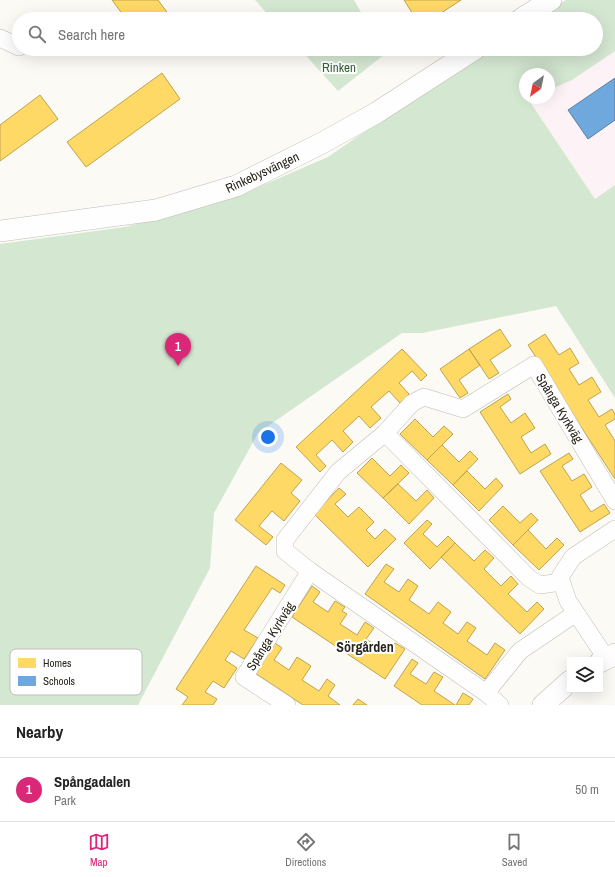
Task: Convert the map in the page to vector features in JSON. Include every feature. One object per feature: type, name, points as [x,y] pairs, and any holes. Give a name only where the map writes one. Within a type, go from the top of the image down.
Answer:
[{"type":"street","points":[[532,12],[551,0]]},
{"type":"street","points":[[0,38],[12,44]]},
{"type":"street","name":"Rinkebysvängen","points":[[0,231],[156,210],[236,186],[324,142],[376,113],[464,56]]},
{"type":"street","name":"Spånga Kyrkväg","points":[[500,705],[486,693],[310,571],[285,551],[285,540],[338,472],[385,433],[412,403],[424,397],[463,410],[534,365],[615,501]]},
{"type":"street","points":[[385,433],[530,578],[540,585],[561,582]]},
{"type":"street","points":[[607,658],[568,601],[560,577],[573,557],[615,529]]},
{"type":"street","name":"Spånga Kyrkväg","points":[[287,705],[244,677],[310,571]]},
{"type":"street","points":[[486,693],[520,651],[576,613]]},
{"type":"street","points":[[543,705],[567,684]]},
{"type":"shaded area","points":[[615,51],[615,185],[595,199],[531,104],[555,104],[555,87],[572,80]]},
{"type":"green space","points":[[255,0],[354,0],[361,12],[266,12]]},
{"type":"green space","points":[[566,0],[615,0],[615,51],[572,80],[555,87],[555,68],[519,68],[519,104],[531,104],[595,199],[615,185],[615,398],[556,306],[422,333],[402,333],[258,433],[214,513],[210,568],[138,705],[0,705],[0,244],[125,227],[240,195],[328,157],[431,86],[478,56],[603,56],[603,12],[547,12]]},
{"type":"green space","name":"Rinken","points":[[306,56],[382,56],[338,91]]},
{"type":"building: Homes","points":[[112,0],[158,0],[167,12],[121,12]]},
{"type":"building: Homes","points":[[404,0],[461,0],[443,12],[412,12]]},
{"type":"building: Homes","points":[[162,73],[180,99],[86,167],[67,142]]},
{"type":"building: Homes","points":[[40,95],[58,119],[0,161],[0,125]]},
{"type":"building: Homes","points":[[500,329],[511,346],[490,360],[499,373],[489,379],[469,349]]},
{"type":"building: Homes","points":[[545,334],[559,355],[570,348],[579,363],[569,369],[579,385],[592,377],[601,392],[588,400],[599,417],[612,409],[615,414],[615,419],[605,425],[615,441],[615,479],[528,345]]},
{"type":"building: Homes","points":[[402,349],[427,375],[421,381],[412,371],[399,383],[409,394],[400,403],[389,391],[371,407],[381,418],[370,428],[359,416],[343,431],[353,442],[343,452],[332,440],[316,455],[326,466],[320,472],[296,447]]},
{"type":"building: Homes","points":[[469,349],[480,365],[459,380],[468,393],[460,398],[440,369]]},
{"type":"building: Homes","points":[[508,394],[511,399],[500,407],[511,423],[525,413],[535,428],[521,437],[531,453],[545,444],[551,454],[520,474],[480,412]]},
{"type":"building: Homes","points":[[415,419],[433,437],[444,426],[453,434],[427,460],[400,434]]},
{"type":"building: Homes","points":[[442,445],[459,462],[470,451],[478,459],[453,485],[427,460]]},
{"type":"building: Homes","points":[[569,453],[573,459],[562,466],[572,481],[584,474],[592,487],[580,495],[591,512],[604,504],[610,513],[580,532],[540,471]]},
{"type":"building: Homes","points":[[372,458],[390,476],[401,465],[409,473],[383,498],[357,473]]},
{"type":"building: Homes","points":[[281,463],[302,480],[291,493],[300,501],[284,521],[272,511],[259,526],[273,537],[266,545],[235,520]]},
{"type":"building: Homes","points":[[467,471],[485,489],[496,478],[503,486],[479,511],[453,485]]},
{"type":"building: Homes","points":[[398,484],[416,501],[427,490],[434,498],[409,524],[383,498]]},
{"type":"building: Homes","points":[[339,488],[346,494],[335,504],[348,517],[359,507],[374,522],[366,530],[375,539],[385,529],[396,539],[368,567],[314,514]]},
{"type":"building: Homes","points":[[503,506],[520,523],[531,513],[538,520],[513,545],[489,520]]},
{"type":"building: Homes","points":[[427,520],[432,524],[423,534],[437,547],[448,536],[455,543],[430,569],[404,543]]},
{"type":"building: Homes","points":[[528,530],[546,549],[557,538],[564,545],[539,570],[513,545]]},
{"type":"building: Homes","points":[[455,543],[474,561],[485,550],[494,558],[484,569],[501,586],[511,576],[518,584],[508,594],[527,612],[537,602],[544,609],[520,634],[441,557]]},
{"type":"building: Homes","points":[[386,564],[394,569],[384,582],[399,592],[408,579],[418,586],[409,600],[429,614],[438,602],[451,612],[443,623],[458,634],[467,622],[476,628],[467,641],[487,655],[495,643],[505,650],[485,679],[365,594]]},
{"type":"building: Homes","points":[[256,566],[285,585],[280,593],[272,588],[244,630],[258,638],[244,659],[231,651],[225,660],[237,668],[224,688],[213,681],[205,692],[217,699],[213,705],[182,705],[188,697],[176,689]]},
{"type":"building: Homes","points":[[312,586],[320,592],[313,602],[328,612],[335,601],[345,607],[342,611],[347,614],[340,624],[357,635],[365,622],[374,628],[366,639],[388,654],[395,643],[405,649],[385,679],[292,617]]},
{"type":"building: Homes","points":[[275,643],[282,648],[274,660],[289,670],[297,657],[311,666],[302,680],[319,691],[327,679],[335,685],[328,696],[340,705],[303,705],[255,673]]},
{"type":"building: Homes","points":[[412,659],[418,663],[410,674],[426,684],[434,672],[443,677],[434,691],[455,705],[422,705],[394,686]]},
{"type":"building: Homes","points":[[463,693],[473,699],[469,705],[456,705]]},
{"type":"building: Homes","points":[[358,699],[367,705],[353,705]]},
{"type":"building: Schools","points":[[615,78],[615,120],[588,139],[568,110]]},
{"type":"place","name":"Spångadalen","points":[[178,366]]},
{"type":"district","name":"Sörgården","points":[[365,647]]}]
